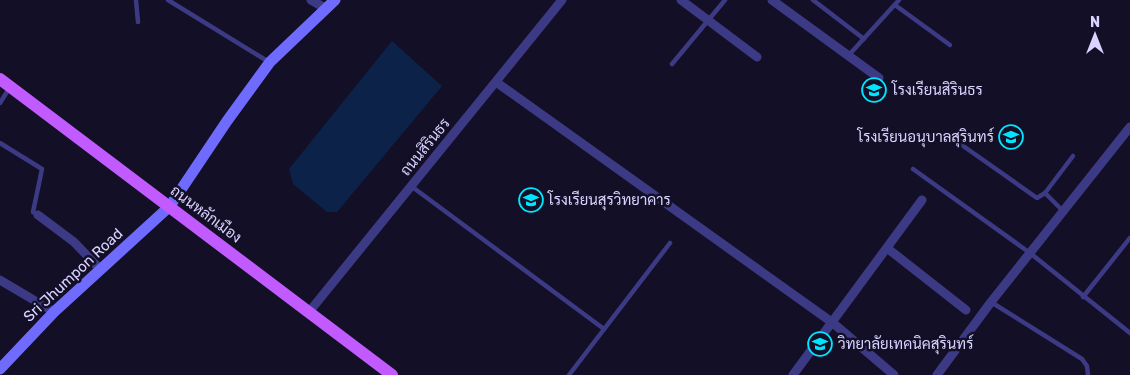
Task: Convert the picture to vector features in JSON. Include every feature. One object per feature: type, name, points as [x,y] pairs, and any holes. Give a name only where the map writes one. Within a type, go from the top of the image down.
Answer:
[{"type":"main road","name":"ถนนหลักเมือง","points":[[5,82],[392,375]]},
{"type":"street","points":[[311,0],[326,9]]},
{"type":"street","name":"Sri Jhumpon Road","points":[[0,369],[54,312],[170,206],[226,121],[270,62],[335,0]]},
{"type":"street","name":"ถนนสิรินธร","points":[[309,312],[562,0]]},
{"type":"street","points":[[681,0],[757,57]]},
{"type":"street","points":[[772,0],[879,78]]},
{"type":"street","points":[[496,82],[832,323],[894,375]]},
{"type":"street","points":[[937,375],[991,302],[1130,127]]},
{"type":"street","points":[[793,375],[922,200]]},
{"type":"street","points":[[38,215],[74,242],[100,269]]},
{"type":"street","points":[[887,248],[966,310]]},
{"type":"street","points":[[0,280],[54,312]]},
{"type":"lane","points":[[136,0],[138,22]]},
{"type":"lane","points":[[168,0],[270,62]]},
{"type":"lane","points":[[672,64],[725,0]]},
{"type":"lane","points":[[813,0],[864,39]]},
{"type":"lane","points":[[848,56],[899,0]]},
{"type":"lane","points":[[895,5],[950,46]]},
{"type":"lane","points":[[0,103],[5,82]]},
{"type":"lane","points":[[949,136],[1037,198],[1045,194],[1073,156]]},
{"type":"lane","points":[[0,143],[42,170],[33,212],[38,215]]},
{"type":"lane","points":[[913,169],[1030,253],[1130,333]]},
{"type":"lane","points":[[411,186],[604,329]]},
{"type":"lane","points":[[1045,194],[1063,211]]},
{"type":"lane","points":[[1083,297],[1130,238]]},
{"type":"lane","points":[[569,375],[670,243]]},
{"type":"lane","points":[[991,302],[1082,359],[1087,366],[1088,375]]},
{"type":"water","points":[[392,41],[442,86],[337,212],[327,212],[293,184],[289,169]]},
{"type":"place","name":"โรงเรียนสิรินธร","points":[[874,90]]},
{"type":"place","name":"โรงเรียนอนุบาลสุรินทร์","points":[[1011,137]]},
{"type":"place","name":"โรงเรียนสุรวิทยาคาร","points":[[531,200]]},
{"type":"place","name":"วิทยาลัยเทคนิคสุรินทร์","points":[[820,344]]}]
